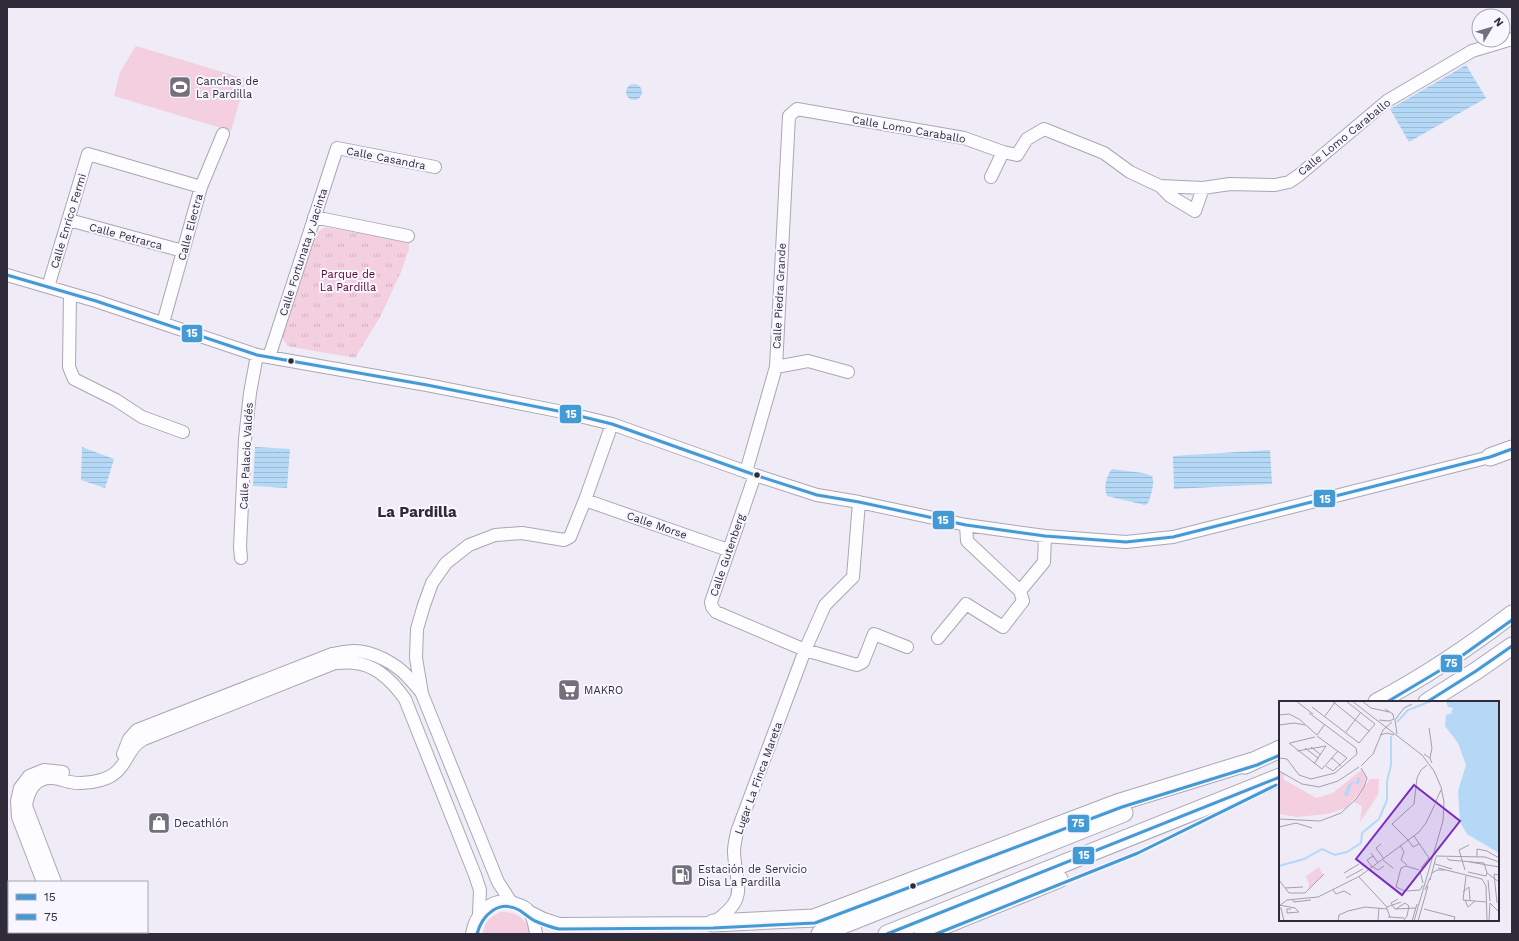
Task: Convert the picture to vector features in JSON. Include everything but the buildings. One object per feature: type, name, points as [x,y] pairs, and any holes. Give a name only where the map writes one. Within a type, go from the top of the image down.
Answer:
[{"type":"highway","points":[[1490,457],[1512,449]]},
{"type":"highway","points":[[1490,457],[1512,453]]},
{"type":"highway","points":[[1379,701],[1410,685],[1462,651],[1511,614]]},
{"type":"highway","points":[[1429,701],[1512,646]]},
{"type":"highway","points":[[820,934],[1279,750]]},
{"type":"highway","points":[[713,923],[814,918],[1120,802],[1256,760]]},
{"type":"highway","points":[[888,934],[1274,780]]},
{"type":"highway","points":[[923,934],[1136,848],[1274,780]]},
{"type":"street","name":"Calle Lomo Caraballo","points":[[789,116],[797,110],[949,135],[964,138],[1003,152],[1017,155],[1027,139],[1044,129],[1104,152],[1130,172],[1160,186],[1203,188],[1230,184],[1275,185],[1289,182],[1387,101],[1472,51],[1512,39]]},
{"type":"street","name":"Calle Piedra Grande","points":[[750,474],[776,367],[789,116]]},
{"type":"street","name":"Calle Electra","points":[[163,323],[201,187],[223,134]]},
{"type":"street","name":"Calle Casandra","points":[[337,148],[435,167]]},
{"type":"street","name":"Calle Fortunata y Jacinta","points":[[263,356],[314,217],[337,148]]},
{"type":"street","points":[[991,177],[1003,152]]},
{"type":"street","name":"Calle Enrico Fermi","points":[[48,287],[88,154],[201,187]]},
{"type":"street","points":[[1160,186],[1170,196],[1195,211],[1203,188]]},
{"type":"street","points":[[314,217],[408,236]]},
{"type":"street","name":"Calle Petrarca","points":[[69,220],[183,251]]},
{"type":"street","points":[[7,275],[163,323],[263,356],[427,385],[563,412],[612,424],[750,474],[817,495],[859,502],[966,526],[1046,536],[1126,542],[1173,537],[1490,457]]},
{"type":"street","points":[[70,294],[69,367],[74,379],[116,400],[142,417],[183,432]]},
{"type":"street","name":"Calle Palacio Valdés","points":[[241,558],[240,547],[245,439],[250,393],[263,356]]},
{"type":"street","points":[[776,367],[808,361],[848,372]]},
{"type":"street","points":[[511,902],[498,882],[422,694],[416,658],[417,629],[432,583],[446,563],[469,545],[495,535],[522,532],[564,540],[570,537],[612,424]]},
{"type":"street","name":"Calle Gutenberg","points":[[750,474],[711,602],[712,607],[716,612],[805,650]]},
{"type":"street","name":"Calle Morse","points":[[585,500],[728,550]]},
{"type":"street","name":"Lugar La Finca Mareta","points":[[713,923],[727,913],[735,902],[738,894],[734,849],[737,832],[805,650],[825,605],[853,577],[859,502]]},
{"type":"street","points":[[938,638],[966,604],[1003,627],[1023,601],[1020,590],[967,541],[966,526]]},
{"type":"street","points":[[1020,590],[1044,562],[1046,536]]},
{"type":"street","points":[[805,650],[857,666],[863,662],[874,634],[907,647]]},
{"type":"street","points":[[43,881],[18,817],[16,808],[20,788],[29,776],[35,772],[44,770],[61,772],[79,779],[88,779],[101,776],[117,766],[129,739],[137,730],[332,654],[354,651],[377,657],[402,671],[422,694]]},
{"type":"street","points":[[55,881],[26,806],[28,794],[37,783],[44,779],[52,778],[78,783],[88,783],[102,780],[119,770],[134,746],[144,739],[336,663],[354,663],[373,668],[389,679],[405,699],[475,875],[480,890],[479,914]]},
{"type":"street","points":[[472,934],[474,923],[479,914],[485,908],[502,902],[511,902],[520,905],[544,920],[559,924],[713,923]]},
{"type":"street","points":[[530,912],[536,934]]},
{"type":"green space","name":"Canchas de La Pardilla","points":[[136,46],[246,79],[231,131],[114,96],[120,72]]},
{"type":"green space","name":"Parque de La Pardilla","points":[[325,227],[409,242],[409,249],[401,272],[380,317],[355,358],[287,346],[282,337],[315,234]]},
{"type":"green space","points":[[501,912],[512,913],[524,920],[530,934],[483,934],[486,923],[494,915]]},
{"type":"water","points":[[1466,65],[1486,98],[1409,142],[1390,109]]},
{"type":"water","points":[[631,84],[637,84],[642,89],[640,98],[637,100],[631,100],[626,95],[626,89]]},
{"type":"water","points":[[82,447],[114,459],[105,488],[81,480]]},
{"type":"water","points":[[255,447],[290,449],[287,488],[253,486]]},
{"type":"water","points":[[1270,450],[1272,484],[1174,489],[1173,456]]},
{"type":"water","points":[[1112,469],[1143,473],[1152,476],[1153,486],[1148,503],[1145,505],[1107,496],[1105,489],[1106,481]]},
{"type":"transit line","name":"15","points":[[7,275],[96,301],[257,355],[427,385],[563,412],[612,424],[755,475],[817,495],[859,502],[966,525],[1045,536],[1126,542],[1173,537],[1490,457],[1512,449]]},
{"type":"transit line","name":"75","points":[[1389,701],[1449,665],[1512,620]]},
{"type":"transit line","name":"15","points":[[1429,701],[1512,646]]},
{"type":"transit line","name":"75","points":[[477,934],[479,927],[487,915],[492,911],[505,906],[519,910],[535,921],[559,929],[713,928],[815,923],[1122,807],[1257,765],[1279,755]]},
{"type":"transit line","name":"15","points":[[887,934],[1279,777]]},
{"type":"transit line","name":"75","points":[[936,934],[1138,853],[1276,785]]},
{"type":"place","name":"Canchas de La Pardilla","points":[[180,87]]},
{"type":"place","name":"MAKRO","points":[[569,690]]},
{"type":"place","name":"Decathlón","points":[[159,823]]},
{"type":"place","name":"Estación de Servicio Disa La Pardilla","points":[[682,875]]},
{"type":"district","name":"La Pardilla","points":[[417,512]]}]
